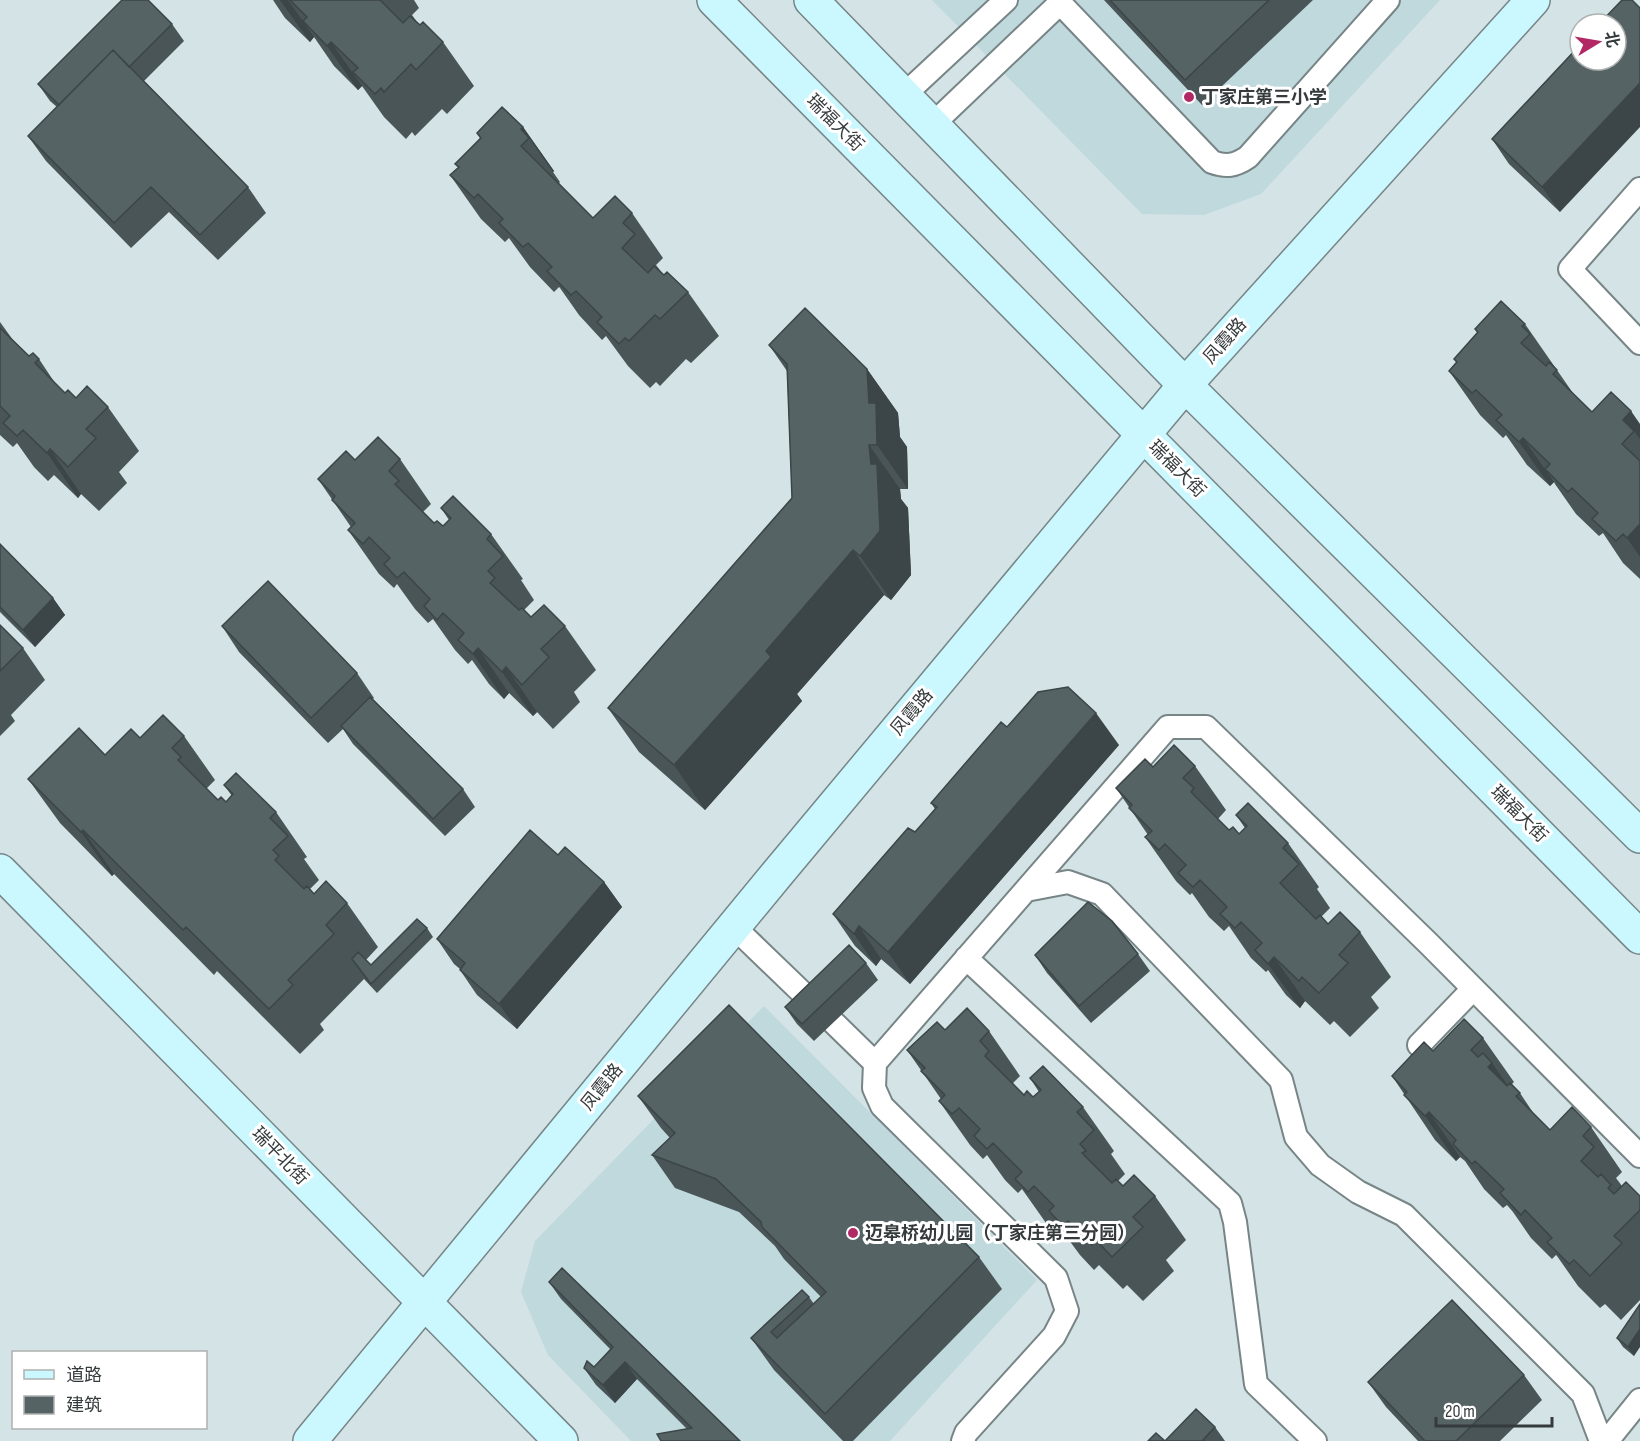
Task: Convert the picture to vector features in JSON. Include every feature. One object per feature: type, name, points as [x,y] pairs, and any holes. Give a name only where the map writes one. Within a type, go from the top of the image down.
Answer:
[{"type":"street","name":"瑞福大街","points":[[714,0],[1640,937]]},
{"type":"street","points":[[811,0],[1185,386],[1640,836]]},
{"type":"street","name":"凤霞路","points":[[310,1441],[1185,386],[1533,0]]},
{"type":"street","name":"瑞平北街","points":[[0,871],[561,1441]]},
{"type":"lane","points":[[904,95],[1006,0]]},
{"type":"lane","points":[[932,125],[1059,2],[1212,162],[1225,166],[1237,164],[1248,157],[1388,0]]},
{"type":"lane","points":[[1640,189],[1570,270],[1640,343]]},
{"type":"lane","points":[[963,1441],[966,1433],[1054,1336],[1067,1311],[1056,1278],[882,1106],[874,1088],[875,1063],[1168,727],[1206,727],[1640,1156]]},
{"type":"lane","points":[[1026,890],[1068,882],[1102,894],[1281,1080],[1296,1137],[1320,1165],[1358,1192],[1404,1215],[1583,1394],[1601,1441]]},
{"type":"lane","points":[[734,927],[816,1006]]},
{"type":"lane","points":[[966,958],[1230,1203],[1235,1222],[1256,1384],[1315,1441]]},
{"type":"lane","points":[[1419,1045],[1473,989]]},
{"type":"lane","points":[[834,1023],[875,1063]]},
{"type":"lane","points":[[1607,1441],[1640,1400]]},
{"type":"shaded area","name":"丁家庄第三小学","points":[[932,0],[1440,0],[1261,194],[1204,215],[1142,214]]},
{"type":"shaded area","points":[[764,1006],[1037,1280],[890,1441],[631,1441],[548,1355],[521,1292],[535,1241]]},
{"type":"building","points":[[122,0],[148,0],[172,24],[129,67],[113,50],[59,105],[38,84]]},
{"type":"building","points":[[290,0],[380,0],[403,23],[410,16],[420,25],[423,22],[443,42],[416,70],[411,64],[384,92],[381,88],[375,94],[353,72],[358,68],[331,42],[327,46],[303,21],[307,17]]},
{"type":"building","points":[[1110,0],[1269,0],[1185,80]]},
{"type":"building","points":[[1622,0],[1632,0],[1640,8],[1640,83],[1542,187],[1492,139],[1568,58],[1568,72],[1628,72],[1628,12],[1610,12]]},
{"type":"building","points":[[113,50],[248,187],[200,235],[151,187],[114,223],[28,136]]},
{"type":"building","points":[[502,107],[523,127],[521,129],[529,138],[521,146],[593,218],[615,196],[632,213],[623,223],[635,234],[622,248],[648,273],[654,266],[664,275],[667,272],[688,292],[660,319],[655,315],[629,341],[625,338],[619,344],[597,322],[602,317],[576,291],[571,295],[547,271],[552,267],[528,243],[523,247],[499,223],[503,219],[478,194],[474,198],[450,175],[459,167],[455,164],[481,138],[477,133]]},
{"type":"building","points":[[1501,301],[1525,324],[1522,326],[1530,334],[1521,343],[1546,366],[1549,362],[1557,370],[1553,374],[1592,412],[1611,392],[1631,411],[1623,420],[1634,431],[1622,444],[1640,461],[1640,524],[1627,538],[1623,534],[1616,541],[1592,519],[1598,513],[1572,488],[1568,492],[1545,469],[1550,464],[1523,438],[1519,442],[1496,420],[1502,415],[1476,390],[1472,393],[1449,371],[1457,362],[1454,359],[1478,332],[1475,329]]},
{"type":"building","points":[[805,308],[867,369],[869,403],[876,403],[877,445],[869,445],[871,464],[877,464],[880,531],[860,556],[853,550],[766,651],[771,657],[674,765],[608,708],[792,498],[787,364],[769,345]]},
{"type":"building","points":[[0,328],[29,356],[33,353],[39,359],[35,363],[65,393],[68,390],[76,398],[87,386],[108,407],[86,429],[96,438],[68,467],[50,449],[47,453],[23,430],[17,436],[3,423],[10,416],[0,406]]},
{"type":"building","points":[[378,437],[400,459],[389,471],[399,481],[395,484],[434,523],[437,521],[443,526],[451,518],[441,508],[453,496],[491,534],[487,539],[503,556],[488,571],[495,578],[490,583],[519,610],[522,608],[531,617],[544,605],[565,626],[541,649],[549,657],[522,685],[506,667],[502,672],[478,648],[473,654],[458,640],[464,633],[443,613],[437,620],[424,606],[430,599],[404,572],[397,578],[384,564],[390,558],[369,537],[363,544],[348,530],[355,523],[332,500],[335,496],[318,479],[346,451],[355,460]]},
{"type":"building","points":[[0,544],[53,598],[23,630],[0,607]]},
{"type":"building","points":[[268,581],[357,673],[311,718],[222,626]]},
{"type":"building","points":[[0,625],[23,648],[0,671]]},
{"type":"building","points":[[1068,687],[1096,713],[888,952],[859,926],[854,934],[833,914],[908,828],[915,832],[937,807],[931,803],[1001,722],[1007,727],[1038,692]]},
{"type":"building","points":[[370,697],[463,789],[433,819],[341,726]]},
{"type":"building","points":[[163,715],[184,736],[172,748],[181,757],[178,760],[218,800],[221,797],[226,802],[233,794],[224,785],[236,773],[276,812],[270,818],[288,836],[273,850],[279,856],[275,860],[304,889],[307,886],[314,894],[326,881],[347,903],[326,925],[334,934],[288,980],[293,985],[269,1009],[186,927],[183,930],[83,830],[81,832],[28,779],[79,728],[105,755],[131,729],[140,738]]},
{"type":"building","points":[[1174,745],[1195,766],[1183,778],[1194,788],[1191,792],[1229,830],[1233,827],[1239,834],[1247,826],[1236,815],[1248,803],[1288,843],[1283,848],[1299,864],[1280,883],[1316,919],[1320,915],[1328,924],[1340,912],[1360,932],[1339,955],[1348,963],[1319,993],[1302,977],[1299,981],[1274,957],[1268,964],[1255,950],[1262,943],[1241,922],[1235,928],[1220,914],[1227,907],[1200,880],[1193,887],[1178,873],[1186,865],[1165,844],[1159,850],[1145,837],[1152,831],[1129,808],[1132,805],[1116,788],[1145,759],[1153,767]]},
{"type":"building","points":[[530,830],[558,855],[565,847],[604,882],[499,1004],[460,970],[465,963],[437,939]]},
{"type":"building","points":[[1088,902],[1112,921],[1138,954],[1079,1006],[1035,955]]},
{"type":"building","points":[[417,919],[427,928],[371,984],[352,959],[358,952],[371,965]]},
{"type":"building","points":[[849,945],[866,963],[802,1024],[785,1007]]},
{"type":"building","name":"迈皋桥幼儿园（丁家庄第三分园）","points":[[729,1005],[979,1257],[825,1414],[751,1338],[802,1290],[809,1297],[771,1332],[777,1338],[826,1292],[762,1227],[761,1222],[716,1179],[652,1155],[675,1133],[638,1096]]},
{"type":"building","points":[[967,1008],[989,1031],[980,1041],[989,1051],[985,1056],[1024,1095],[1027,1091],[1033,1097],[1041,1090],[1030,1078],[1043,1066],[1083,1107],[1077,1112],[1094,1130],[1080,1144],[1086,1151],[1082,1153],[1112,1183],[1116,1179],[1123,1186],[1134,1175],[1155,1196],[1133,1217],[1143,1227],[1112,1257],[1096,1240],[1092,1245],[1068,1221],[1063,1226],[1049,1211],[1054,1206],[1034,1186],[1028,1192],[1015,1179],[1022,1172],[993,1143],[987,1149],[974,1136],[980,1129],[959,1108],[952,1114],[939,1101],[945,1095],[921,1071],[925,1068],[907,1050],[937,1022],[945,1030]]},
{"type":"building","points":[[1464,1019],[1483,1038],[1471,1050],[1478,1057],[1483,1053],[1492,1063],[1488,1067],[1507,1086],[1510,1083],[1520,1093],[1516,1096],[1550,1130],[1572,1107],[1591,1127],[1583,1136],[1594,1147],[1581,1161],[1598,1177],[1601,1174],[1611,1185],[1608,1188],[1614,1194],[1626,1182],[1640,1196],[1640,1210],[1614,1236],[1622,1243],[1590,1276],[1574,1260],[1569,1264],[1547,1242],[1552,1238],[1525,1210],[1521,1215],[1500,1193],[1504,1189],[1475,1161],[1472,1164],[1453,1144],[1456,1140],[1429,1112],[1425,1116],[1404,1095],[1407,1092],[1392,1076],[1424,1042],[1433,1051]]},
{"type":"building","points":[[562,1268],[740,1441],[661,1441],[657,1434],[692,1428],[625,1362],[603,1385],[584,1368],[587,1361],[594,1367],[613,1347],[549,1282]]},
{"type":"building","points":[[1452,1300],[1524,1375],[1456,1441],[1425,1441],[1368,1382]]},
{"type":"building","points":[[1640,1304],[1640,1329],[1628,1347],[1617,1338]]},
{"type":"building","points":[[1196,1409],[1215,1427],[1203,1440],[1205,1441],[1165,1441]]},
{"type":"building","points":[[1156,1433],[1165,1441],[1148,1441]]},
{"type":"place","name":"丁家庄第三小学","points":[[1189,97]]},
{"type":"place","name":"迈皋桥幼儿园（丁家庄第三分园）","points":[[853,1233]]}]
